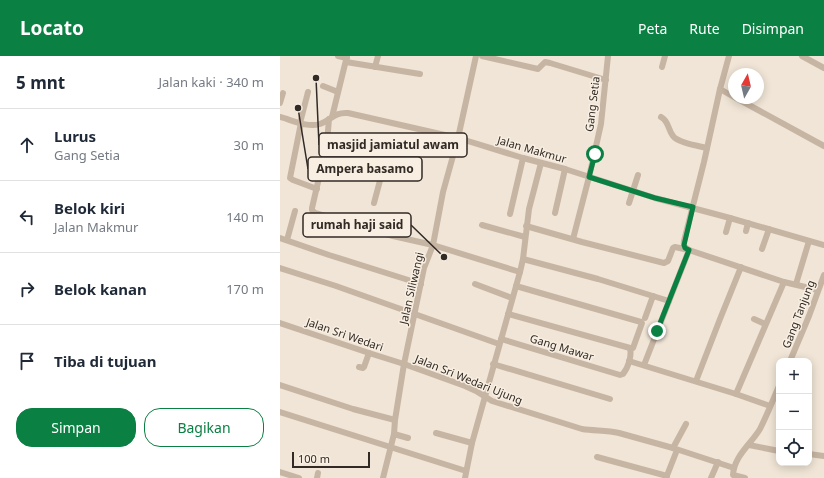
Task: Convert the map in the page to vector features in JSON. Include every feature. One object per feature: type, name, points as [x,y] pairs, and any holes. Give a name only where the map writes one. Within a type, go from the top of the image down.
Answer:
[{"type":"street","points":[[338,56],[375,67],[420,74]]},
{"type":"street","points":[[375,67],[378,56]]},
{"type":"street","name":"Jalan Siliwangi","points":[[383,478],[394,434],[404,364],[424,268],[433,245],[443,192],[458,138],[476,56]]},
{"type":"street","points":[[482,56],[538,69],[545,62],[606,80]]},
{"type":"street","name":"Gang Setia","points":[[573,239],[601,124],[608,56]]},
{"type":"street","points":[[662,68],[665,56]]},
{"type":"street","points":[[689,250],[685,248],[684,245],[729,56]]},
{"type":"street","points":[[802,56],[824,68]]},
{"type":"street","points":[[346,58],[330,118],[327,143],[312,210],[315,213],[393,236],[433,245],[520,272]]},
{"type":"street","points":[[322,86],[338,92]]},
{"type":"street","points":[[720,90],[728,94]]},
{"type":"street","points":[[308,92],[300,123],[290,178],[317,188]]},
{"type":"street","points":[[280,103],[283,93]]},
{"type":"street","points":[[746,104],[824,146]]},
{"type":"street","name":"Jalan Makmur","points":[[330,118],[348,113],[458,138],[565,169],[655,198],[693,207],[824,245]]},
{"type":"street","points":[[280,117],[309,125],[318,124],[330,118]]},
{"type":"street","points":[[661,117],[667,122],[672,135],[677,139],[707,148]]},
{"type":"street","points":[[327,143],[401,162]]},
{"type":"street","points":[[374,203],[386,158]]},
{"type":"street","points":[[510,214],[523,158]]},
{"type":"street","points":[[465,478],[472,443],[493,364],[520,272],[529,209],[541,163]]},
{"type":"street","points":[[555,213],[565,169]]},
{"type":"street","points":[[629,203],[638,175]]},
{"type":"street","points":[[288,240],[295,211]]},
{"type":"street","points":[[726,232],[730,218]]},
{"type":"street","points":[[746,231],[748,223]]},
{"type":"street","points":[[482,225],[525,237]]},
{"type":"street","points":[[526,226],[664,263],[668,261],[673,248],[675,247],[689,250],[784,282],[818,290]]},
{"type":"street","points":[[762,249],[769,229]]},
{"type":"street","points":[[280,238],[421,284]]},
{"type":"street","points":[[796,284],[809,241]]},
{"type":"street","points":[[644,365],[689,250]]},
{"type":"street","points":[[523,259],[598,279],[668,301]]},
{"type":"street","points":[[696,381],[741,267]]},
{"type":"street","name":"Gang Mawar","points":[[280,268],[500,342],[617,374],[622,375],[624,373],[629,361]]},
{"type":"street","name":"Gang Tanjung","points":[[791,358],[824,275]]},
{"type":"street","points":[[736,394],[784,282]]},
{"type":"street","points":[[475,284],[512,298]]},
{"type":"street","points":[[508,314],[630,348],[633,348],[641,328],[641,322],[516,286]]},
{"type":"street","points":[[645,318],[652,296]]},
{"type":"street","points":[[754,319],[765,324]]},
{"type":"street","name":"Jalan Sri Wedari","points":[[280,323],[404,364]]},
{"type":"street","points":[[630,348],[631,352],[629,361],[696,381],[770,406]]},
{"type":"street","points":[[358,367],[364,367],[369,353]]},
{"type":"street","name":"Jalan Sri Wedari Ujung","points":[[404,364],[465,386],[492,401],[582,429],[619,433],[734,468]]},
{"type":"street","points":[[493,364],[610,399]]},
{"type":"street","points":[[280,384],[353,409],[395,420]]},
{"type":"street","points":[[745,478],[733,475],[734,468],[739,457],[760,429],[776,393]]},
{"type":"street","points":[[280,412],[466,471]]},
{"type":"street","points":[[597,457],[667,477],[675,449],[686,424]]},
{"type":"street","points":[[436,433],[472,443]]},
{"type":"street","points":[[394,434],[408,438]]},
{"type":"street","points":[[749,445],[776,450]]},
{"type":"street","points":[[812,454],[824,456]]},
{"type":"street","points":[[710,478],[718,462]]},
{"type":"street","points":[[280,472],[299,478]]},
{"type":"place","name":"masjid jamiatul awam","points":[[316,78]]},
{"type":"place","name":"Ampera basamo","points":[[298,108]]},
{"type":"place","name":"rumah haji said","points":[[444,257]]},
{"type":"route","points":[[595,154],[589,177],[655,198],[693,207],[684,241],[685,248],[689,250],[657,331]]}]
